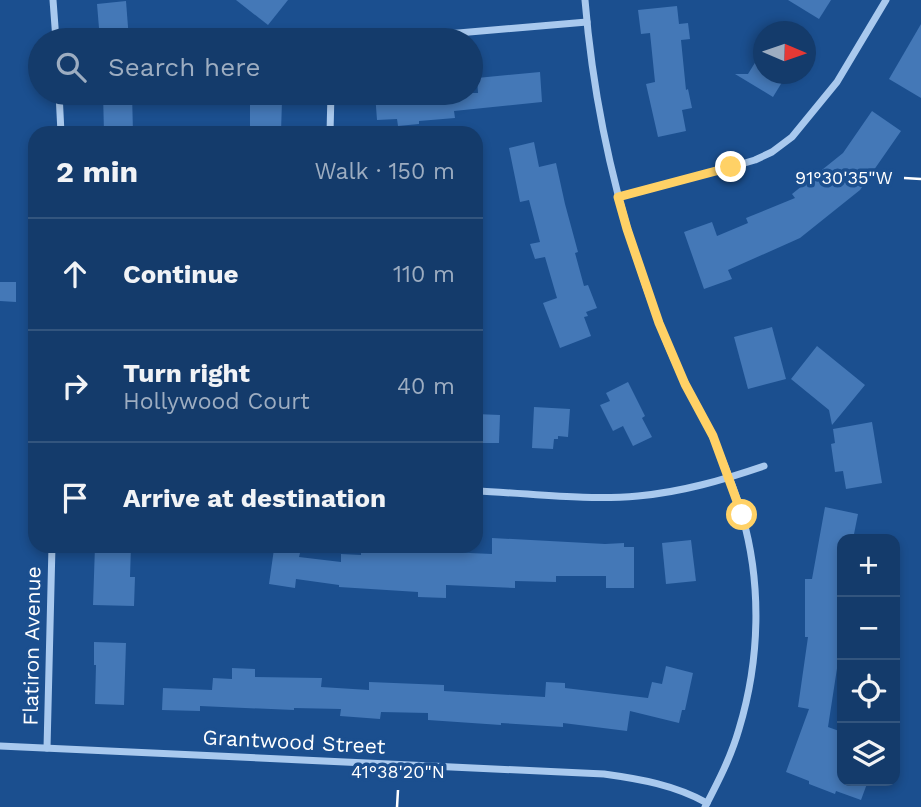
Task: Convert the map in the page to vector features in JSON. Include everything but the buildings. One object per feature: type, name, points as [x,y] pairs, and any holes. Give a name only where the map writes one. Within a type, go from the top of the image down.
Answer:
[{"type":"street","points":[[53,0],[55,28]]},
{"type":"street","points":[[585,0],[598,97],[627,229],[659,323],[685,384],[713,436],[729,477],[751,554],[756,639],[750,685],[725,767],[706,805]]},
{"type":"street","points":[[618,197],[755,160],[772,152],[792,137],[837,82],[886,0]]},
{"type":"street","points":[[483,31],[587,22]]},
{"type":"street","points":[[60,105],[61,126]]},
{"type":"street","points":[[330,126],[331,105]]},
{"type":"street","points":[[483,491],[566,496],[637,496],[695,487],[764,466]]},
{"type":"street","name":"Flatiron Avenue","points":[[47,748],[52,553]]},
{"type":"street","name":"Grantwood Street","points":[[0,746],[604,774],[688,792],[706,805]]},
{"type":"route","points":[[731,167],[618,197],[659,323],[685,384],[713,436],[742,515]]}]
